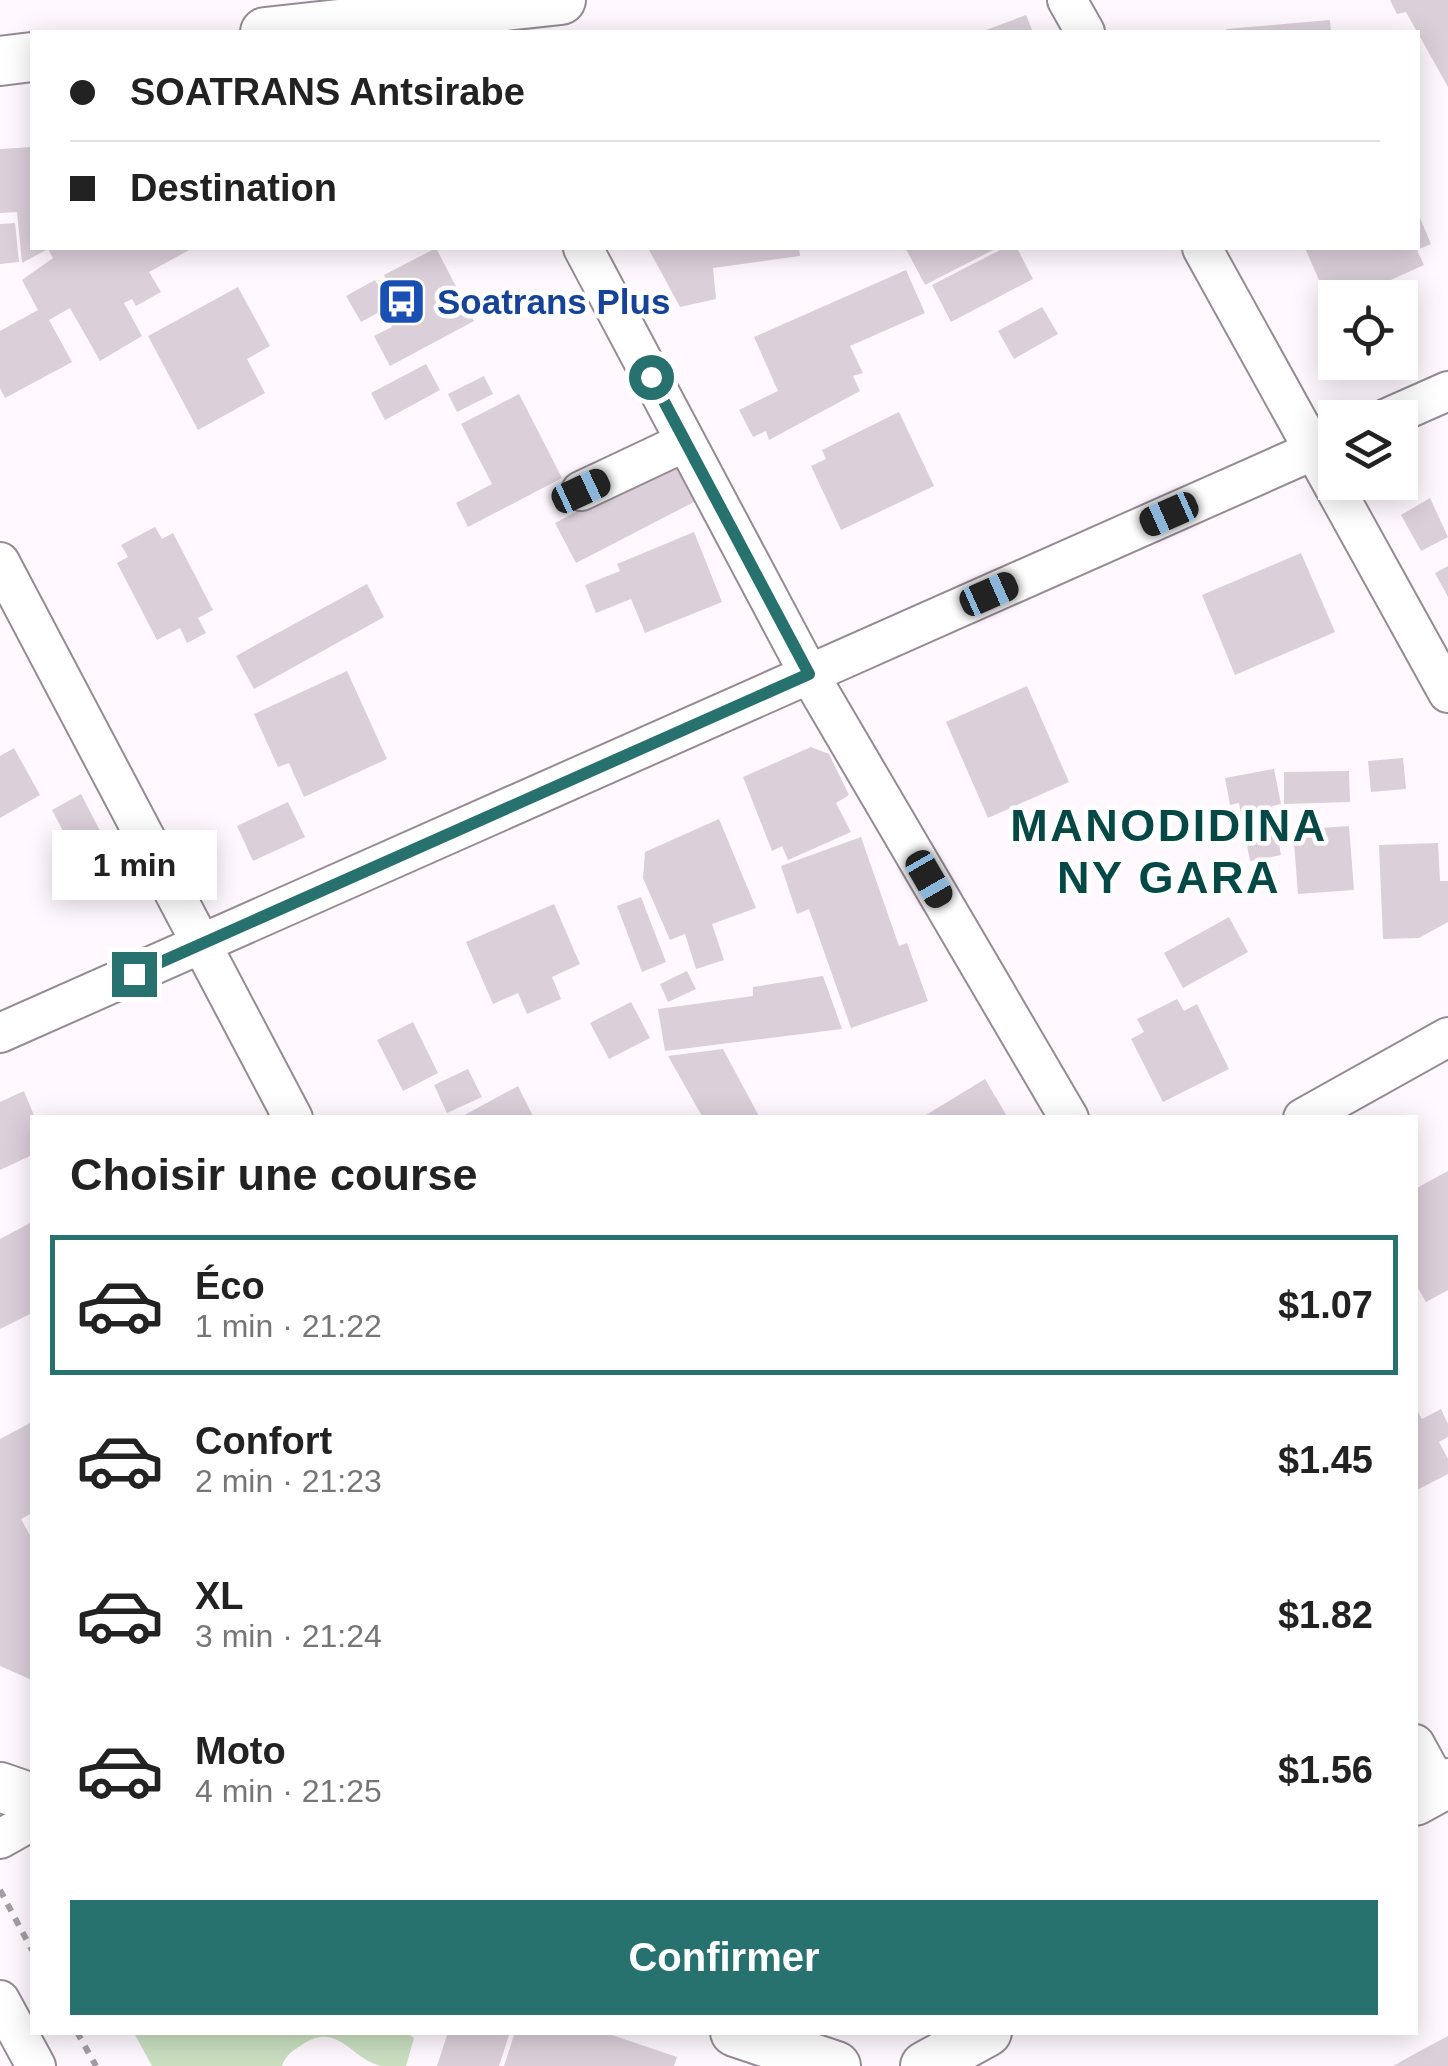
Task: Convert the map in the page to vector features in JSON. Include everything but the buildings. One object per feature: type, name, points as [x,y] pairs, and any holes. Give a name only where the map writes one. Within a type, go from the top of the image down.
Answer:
[{"type":"main road","points":[[284,30],[561,0]]},
{"type":"main road","points":[[0,61],[30,57]]},
{"type":"main road","points":[[0,1787],[30,1797]]},
{"type":"main road","points":[[747,2035],[805,2050]]},
{"type":"main road","points":[[925,2066],[982,2035]]},
{"type":"street","points":[[1067,0],[1083,30]]},
{"type":"street","points":[[584,250],[809,674],[1067,1115]]},
{"type":"street","points":[[1203,250],[1318,436]]},
{"type":"street","points":[[1418,404],[1448,390]]},
{"type":"street","points":[[581,491],[685,442]]},
{"type":"street","points":[[0,1033],[1318,449]]},
{"type":"street","points":[[1351,500],[1448,693]]},
{"type":"street","points":[[0,562],[291,1115]]},
{"type":"street","points":[[1308,1115],[1448,1037]]},
{"type":"street","points":[[1418,1751],[1434,1791]]},
{"type":"street","points":[[0,1839],[30,1823]]},
{"type":"street","points":[[0,2000],[36,2066]]},
{"type":"path","points":[[0,1890],[30,1946]]},
{"type":"path","points":[[80,2035],[96,2066]]},
{"type":"green space","points":[[135,2035],[410,2035],[414,2038],[406,2066],[381,2066],[326,2037],[303,2044],[282,2066],[152,2066]]},
{"type":"place","name":"Soatrans Plus","points":[[402,301]]},
{"type":"district","name":"MANODIDINA NY GARA","points":[[1169,851]]},
{"type":"route","points":[[134,974],[809,674],[651,377]]}]
